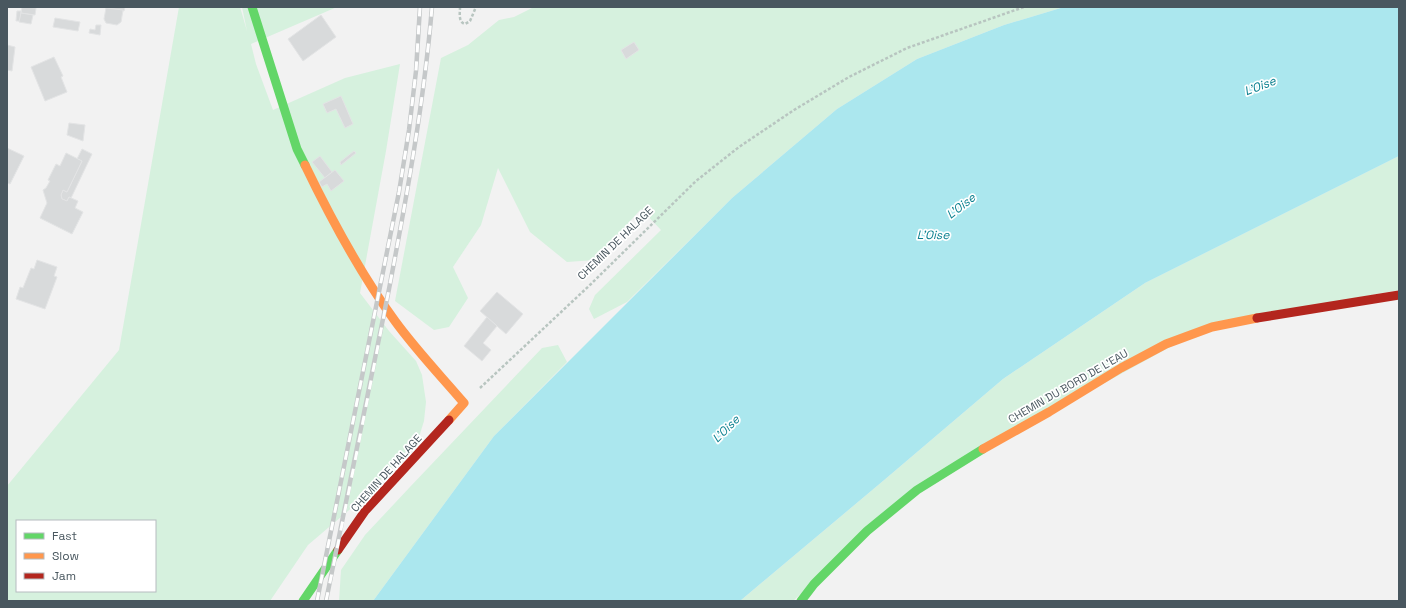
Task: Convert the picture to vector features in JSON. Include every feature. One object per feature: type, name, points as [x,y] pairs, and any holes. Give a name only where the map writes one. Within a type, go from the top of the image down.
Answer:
[{"type":"street","points":[[252,7],[297,149],[322,201],[371,286],[396,322],[464,403]]},
{"type":"street","name":"CHEMIN DU BORD DE L'EAU","points":[[801,601],[814,584],[867,531],[917,490],[967,458],[1048,412],[1127,364],[1166,344],[1212,328],[1257,318],[1399,295]]},
{"type":"street","name":"CHEMIN DE HALAGE","points":[[303,601],[366,511],[464,403]]},
{"type":"path","points":[[460,7],[460,20],[464,24],[468,24],[476,7]]},
{"type":"path","name":"CHEMIN DE HALAGE","points":[[464,403],[591,284],[696,181],[739,147],[794,110],[849,77],[908,48],[1024,7]]},
{"type":"green space","points":[[179,7],[240,7],[247,31],[242,7],[337,7],[251,44],[256,64],[273,110],[345,78],[400,64],[360,293],[389,331],[416,361],[422,375],[426,402],[424,421],[419,437],[365,497],[355,502],[355,505],[308,545],[270,601],[7,601],[7,486],[119,350]]},
{"type":"green space","points":[[534,7],[1064,7],[1004,25],[917,59],[837,109],[732,198],[627,302],[594,319],[589,309],[595,295],[661,230],[641,209],[595,260],[567,262],[530,232],[498,168],[481,225],[453,267],[468,298],[449,327],[434,330],[395,301],[441,58],[468,45],[499,20],[514,17]]},
{"type":"green space","points":[[1399,156],[1399,290],[1212,324],[915,487],[793,601],[740,601],[1003,379],[1145,283]]},
{"type":"green space","points":[[558,345],[567,362],[494,436],[373,601],[339,601],[341,570],[365,535],[542,348]]},
{"type":"water","name":"L’Oise","points":[[1064,7],[1399,7],[1399,156],[1145,283],[1003,379],[740,601],[373,601],[494,436],[732,198],[837,109],[917,59],[1004,25]]},
{"type":"building","points":[[22,7],[36,8],[35,15],[21,13]]},
{"type":"building","points":[[102,7],[125,7],[124,11]]},
{"type":"building","points":[[106,8],[123,10],[121,22],[117,25],[106,23],[104,19]]},
{"type":"building","points":[[17,11],[21,11],[20,21],[16,21]]},
{"type":"building","points":[[21,13],[33,15],[31,24],[19,22]]},
{"type":"building","points":[[321,15],[336,37],[303,61],[288,39]]},
{"type":"building","points":[[55,18],[80,22],[78,31],[53,27]]},
{"type":"building","points":[[96,25],[101,25],[100,35],[89,33],[90,29],[95,30]]},
{"type":"building","points":[[634,42],[639,50],[626,59],[621,50]]},
{"type":"building","points":[[7,45],[15,47],[12,71],[7,70]]},
{"type":"building","points":[[54,57],[63,76],[61,77],[67,92],[45,101],[31,67]]},
{"type":"building","points":[[341,96],[353,124],[345,128],[336,109],[327,113],[323,104]]},
{"type":"building","points":[[69,123],[85,125],[83,141],[67,135]]},
{"type":"building","points":[[7,148],[24,156],[10,184],[7,183]]},
{"type":"building","points":[[82,149],[92,154],[71,198],[69,197],[67,201],[62,199],[61,195],[63,190],[67,192],[82,161],[77,159]]},
{"type":"building","points":[[354,151],[356,153],[341,165],[340,162]]},
{"type":"building","points":[[66,153],[82,161],[67,192],[63,190],[61,195],[62,199],[67,201],[69,197],[78,201],[75,208],[83,212],[72,234],[40,218],[47,203],[43,190],[50,181],[48,180],[56,164],[60,166]]},
{"type":"building","points":[[320,156],[332,172],[325,178],[312,162]]},
{"type":"building","points":[[335,170],[344,181],[331,191],[327,184],[322,187],[319,182]]},
{"type":"building","points":[[37,260],[57,267],[54,276],[57,277],[45,309],[16,299],[20,287],[23,288],[31,268],[34,269]]},
{"type":"building","points":[[497,292],[523,314],[506,334],[480,311]]},
{"type":"building","points":[[487,317],[497,326],[483,343],[491,350],[482,361],[464,346]]},
{"type":"railway","points":[[317,601],[399,192],[409,130],[416,71],[420,7]]},
{"type":"railway","points":[[326,601],[402,219],[420,113],[432,7]]},
{"type":"traffic: fast","points":[[252,7],[297,149],[305,165]]},
{"type":"traffic: fast","points":[[801,601],[814,584],[867,531],[917,490],[983,449]]},
{"type":"traffic: fast","points":[[303,601],[338,550]]},
{"type":"traffic: slow","points":[[305,165],[347,245],[382,303],[411,342],[464,403],[449,420]]},
{"type":"traffic: slow","points":[[983,449],[1049,412],[1121,368],[1166,344],[1212,327],[1257,318]]},
{"type":"traffic: jam","points":[[1257,318],[1399,295]]},
{"type":"traffic: jam","points":[[338,550],[365,511],[449,420]]},
{"type":"water label","name":"L'Oise","points":[[1260,86]]},
{"type":"water label","name":"L'Oise","points":[[961,206]]},
{"type":"water label","name":"L'Oise","points":[[726,429]]}]
